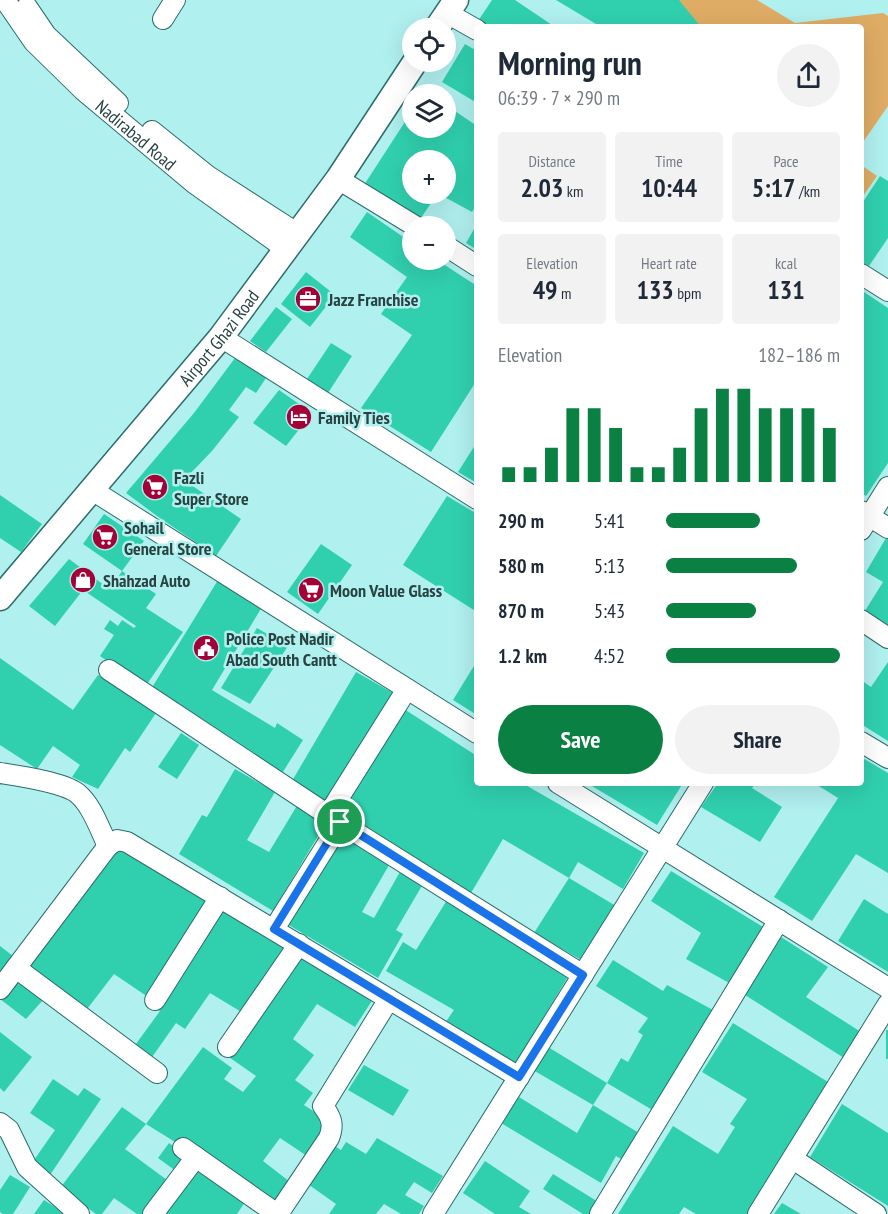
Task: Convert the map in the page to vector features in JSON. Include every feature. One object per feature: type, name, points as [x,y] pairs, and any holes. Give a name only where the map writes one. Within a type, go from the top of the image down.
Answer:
[{"type":"main road","name":"Airport Ghazi Road","points":[[0,598],[220,337],[338,179],[408,72]]},
{"type":"street","name":"Nadirabad Road","points":[[5,0],[23,9],[34,42],[83,90],[194,183],[292,242]]},
{"type":"street","points":[[163,19],[175,0]]},
{"type":"street","points":[[447,14],[474,28]]},
{"type":"street","points":[[338,179],[402,218]]},
{"type":"street","points":[[456,252],[474,264]]},
{"type":"street","points":[[864,276],[888,291]]},
{"type":"street","points":[[220,337],[474,497]]},
{"type":"street","points":[[888,487],[864,519],[888,528]]},
{"type":"street","points":[[92,490],[474,731]]},
{"type":"street","points":[[864,622],[888,638]]},
{"type":"street","points":[[109,670],[334,818],[583,975]]},
{"type":"street","points":[[274,929],[406,688]]},
{"type":"street","points":[[864,744],[888,758]]},
{"type":"street","points":[[0,773],[40,780],[77,793],[88,807],[108,846]]},
{"type":"street","points":[[563,786],[888,988]]},
{"type":"street","points":[[433,1214],[701,786]]},
{"type":"street","points":[[0,989],[108,846],[117,840],[127,842],[519,1077]]},
{"type":"street","points":[[155,1000],[220,897]]},
{"type":"street","points":[[600,1214],[779,920]]},
{"type":"street","points":[[228,1047],[298,944]]},
{"type":"street","points":[[16,968],[157,1073]]},
{"type":"street","points":[[153,1214],[189,1152],[277,1214],[329,1138],[333,1127],[330,1116],[323,1106],[389,999]]},
{"type":"street","points":[[758,1214],[888,1004]]},
{"type":"street","points":[[0,1123],[9,1130],[27,1167],[79,1214]]},
{"type":"street","points":[[793,1159],[876,1214]]},
{"type":"shaded area","points":[[663,0],[757,0],[795,23],[883,13],[888,16],[888,106],[864,141],[864,24],[667,24]]},
{"type":"shaded area","points":[[864,167],[877,176],[864,195]]},
{"type":"building","points":[[492,0],[515,0],[551,24],[482,24],[478,21]]},
{"type":"building","points":[[556,0],[679,0],[699,24],[596,24]]},
{"type":"building","points":[[465,44],[474,49],[474,101],[456,90],[456,84],[442,82],[448,72],[456,72],[456,59]]},
{"type":"building","points":[[456,112],[474,124],[474,209],[472,212],[456,203],[456,150],[402,150],[402,204],[430,204],[422,216],[411,216],[364,185],[402,126],[402,138],[456,138]]},
{"type":"building","points":[[880,176],[888,181],[888,238],[869,266],[864,264],[864,200]]},
{"type":"building","points":[[367,212],[402,236],[402,270],[452,270],[474,284],[474,385],[431,452],[361,408],[412,335],[381,314],[407,277],[350,237]]},
{"type":"building","points":[[474,229],[474,248],[466,243]]},
{"type":"building","name":"Jazz Franchise","points":[[306,272],[335,295],[310,327],[281,304]]},
{"type":"building","points":[[864,292],[888,308],[888,463],[866,496],[864,495]]},
{"type":"building","points":[[276,307],[292,319],[266,352],[250,341]]},
{"type":"building","points":[[331,343],[352,356],[328,393],[307,379]]},
{"type":"building","points":[[235,358],[266,378],[256,393],[246,387],[229,410],[239,417],[212,451],[184,480],[241,519],[216,556],[126,493],[194,413]]},
{"type":"building","points":[[279,390],[312,413],[286,446],[253,423]]},
{"type":"building","points":[[474,447],[474,481],[458,472]]},
{"type":"building","points":[[0,495],[42,524],[21,552],[0,538]]},
{"type":"building","points":[[447,496],[474,512],[474,610],[403,565]]},
{"type":"building","points":[[104,514],[144,541],[122,571],[83,544]]},
{"type":"building","points":[[886,538],[888,539],[888,628],[864,615],[883,582],[866,572]]},
{"type":"building","points":[[321,544],[352,565],[318,614],[287,592]]},
{"type":"building","points":[[69,559],[108,588],[110,585],[112,587],[122,571],[156,594],[146,608],[183,632],[145,687],[100,656],[114,635],[104,629],[110,620],[118,626],[122,620],[134,628],[136,626],[83,590],[55,626],[29,606]]},
{"type":"building","name":"Police Post Nadir Abad South Cantt","points":[[218,580],[262,607],[212,690],[275,728],[277,723],[303,740],[281,775],[148,694]]},
{"type":"building","points":[[257,628],[288,646],[250,704],[221,688]]},
{"type":"building","points":[[0,658],[73,710],[98,675],[156,713],[130,752],[125,748],[98,789],[72,777],[80,765],[53,746],[37,769],[0,745]]},
{"type":"building","points":[[888,662],[888,741],[864,726],[864,682],[871,687]]},
{"type":"building","points":[[474,666],[474,713],[453,700]]},
{"type":"building","points":[[356,672],[395,694],[328,804],[292,781]]},
{"type":"building","points":[[404,709],[474,754],[474,786],[527,786],[644,853],[623,889],[578,862],[569,878],[503,839],[471,893],[342,811]]},
{"type":"building","points":[[181,733],[199,745],[177,779],[158,767]]},
{"type":"building","points":[[864,759],[888,773],[888,873],[856,854],[812,921],[774,897],[842,792],[838,798],[819,786],[864,786]]},
{"type":"building","points":[[235,769],[275,792],[247,840],[269,852],[298,804],[327,821],[273,911],[179,854],[202,815],[207,817]]},
{"type":"building","points":[[592,786],[681,786],[657,825]]},
{"type":"building","points":[[716,786],[754,786],[752,788],[782,807],[760,842],[701,807]]},
{"type":"building","points":[[341,835],[389,865],[362,912],[374,918],[401,870],[423,884],[396,930],[403,934],[378,978],[287,924]]},
{"type":"building","points":[[120,848],[210,895],[148,997],[114,974],[84,1013],[28,969]]},
{"type":"building","points":[[671,871],[765,928],[731,984],[686,959],[701,933],[651,901]]},
{"type":"building","points":[[569,878],[616,906],[583,961],[534,933]]},
{"type":"building","points":[[864,899],[888,914],[888,972],[838,941]]},
{"type":"building","points":[[447,900],[569,975],[516,1063],[445,1023],[454,1010],[386,971],[403,942],[416,950]]},
{"type":"building","points":[[222,904],[288,945],[243,1013],[210,993],[185,1029],[176,1023],[150,1060],[133,1048],[160,1011],[154,1008]]},
{"type":"building","points":[[781,937],[828,967],[806,997],[861,1032],[844,1058],[745,995]]},
{"type":"building","points":[[0,946],[13,956],[0,972]]},
{"type":"building","points":[[299,949],[375,996],[355,1027],[317,1004],[293,1039],[314,1055],[295,1080],[313,1093],[304,1105],[330,1122],[307,1156],[280,1138],[263,1161],[294,1185],[277,1205],[146,1124],[203,1047],[232,1068],[224,1079],[243,1092],[256,1076],[226,1055]]},
{"type":"building","points":[[613,960],[663,991],[667,985],[713,1010],[654,1111],[607,1083],[621,1058],[628,1062],[643,1035],[638,1032],[648,1018],[596,986]]},
{"type":"building","points":[[15,978],[43,1000],[26,1019],[0,999]]},
{"type":"building","points":[[733,1023],[828,1082],[798,1133],[748,1214],[696,1214],[684,1207],[679,1214],[618,1214],[673,1126],[718,1154],[735,1127],[730,1124],[747,1099],[702,1072]]},
{"type":"building","points":[[886,1030],[888,1030],[888,1059],[886,1059]]},
{"type":"building","points":[[0,1032],[32,1057],[4,1092],[0,1088]]},
{"type":"building","points":[[548,1047],[607,1083],[593,1105],[533,1070]]},
{"type":"building","points":[[364,1065],[409,1090],[393,1116],[348,1090]]},
{"type":"building","points":[[53,1079],[78,1096],[84,1088],[101,1099],[50,1175],[34,1160],[55,1130],[30,1113]]},
{"type":"building","points":[[519,1097],[577,1133],[593,1105],[639,1133],[623,1160],[616,1156],[601,1183],[501,1123]]},
{"type":"building","points":[[842,1104],[888,1133],[888,1206],[810,1157]]},
{"type":"building","points":[[122,1107],[146,1124],[125,1149],[167,1180],[143,1214],[137,1214],[114,1198],[102,1214],[96,1214],[60,1188]]},
{"type":"building","points":[[377,1138],[443,1176],[432,1193],[414,1182],[405,1195],[424,1206],[419,1214],[401,1214],[384,1204],[376,1214],[329,1214],[336,1204],[305,1182],[330,1143],[341,1150],[346,1142],[366,1154]]},
{"type":"building","points":[[169,1143],[190,1159],[180,1174],[158,1158]]},
{"type":"building","points":[[485,1161],[530,1191],[519,1207],[531,1214],[495,1214],[463,1193]]},
{"type":"building","points":[[197,1162],[249,1196],[237,1214],[160,1214]]},
{"type":"building","points":[[553,1174],[600,1203],[594,1214],[583,1214],[543,1189]]},
{"type":"building","points":[[10,1175],[30,1187],[13,1214],[3,1214],[0,1212],[0,1190]]},
{"type":"building","points":[[44,1200],[66,1214],[34,1214]]},
{"type":"building","points":[[782,1203],[801,1214],[774,1214]]},
{"type":"place","name":"Jazz Franchise","points":[[308,299]]},
{"type":"place","name":"Family Ties","points":[[299,417]]},
{"type":"place","name":"Fazli Super Store","points":[[155,487]]},
{"type":"place","name":"Sohail General Store","points":[[105,537]]},
{"type":"place","name":"Shahzad Auto","points":[[83,580]]},
{"type":"place","name":"Moon Value Glass","points":[[311,590]]},
{"type":"place","name":"Police Post Nadir Abad South Cantt","points":[[206,648]]},
{"type":"route","points":[[340,822],[583,975],[519,1077],[274,929],[340,822]]}]
